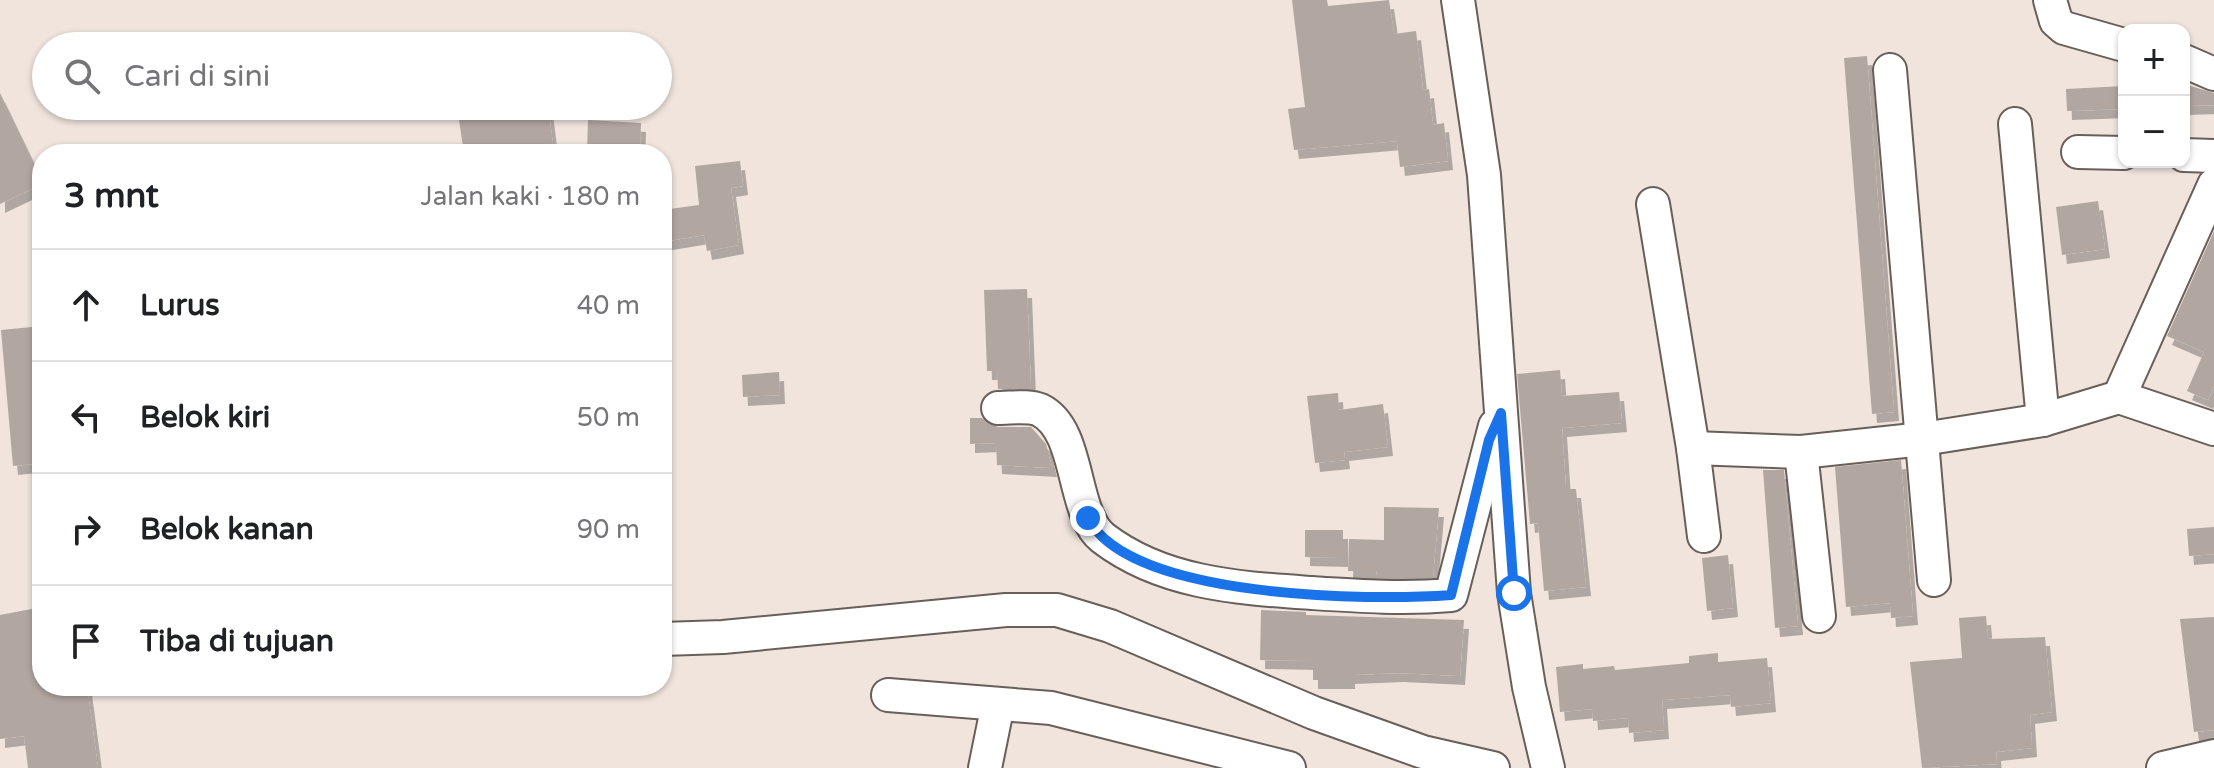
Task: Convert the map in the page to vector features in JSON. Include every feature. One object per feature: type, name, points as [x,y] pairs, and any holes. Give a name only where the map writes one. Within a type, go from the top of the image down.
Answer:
[{"type":"street","points":[[1458,0],[1484,175],[1514,593],[1529,687],[1548,768]]},
{"type":"street","points":[[2050,0],[2054,16],[2064,28],[2118,43]]},
{"type":"street","points":[[2190,64],[2214,74]]},
{"type":"street","points":[[1890,70],[1934,580]]},
{"type":"street","points":[[2015,124],[2043,420]]},
{"type":"street","points":[[2078,152],[2118,153]]},
{"type":"street","points":[[2190,155],[2214,156]]},
{"type":"street","points":[[2119,397],[2214,185]]},
{"type":"street","points":[[1653,204],[1693,448],[1704,536]]},
{"type":"street","points":[[1693,448],[1801,452],[1923,439],[2043,420],[2119,397],[2214,429]]},
{"type":"street","points":[[998,408],[1032,408],[1048,416],[1076,467],[1083,504],[1094,530],[1143,561],[1200,582],[1239,588],[1404,599],[1451,595],[1489,440],[1501,413]]},
{"type":"street","points":[[1801,452],[1819,616]]},
{"type":"street","points":[[672,639],[738,636],[1006,610],[1057,610],[1110,626],[1328,718],[1423,752],[1493,768]]},
{"type":"street","points":[[888,695],[1051,708],[1289,768]]},
{"type":"street","points":[[985,768],[998,704]]},
{"type":"street","points":[[2163,768],[2214,756]]},
{"type":"building","points":[[1292,0],[1327,0],[1328,6],[1389,0],[1394,34],[1416,31],[1423,90],[1429,89],[1433,125],[1444,123],[1448,161],[1400,167],[1397,141],[1294,150],[1288,109],[1305,107]]},
{"type":"building","points":[[1867,56],[1894,412],[1872,414],[1844,58]]},
{"type":"building","points":[[2118,86],[2118,109],[2067,111],[2066,89]]},
{"type":"building","points":[[2190,86],[2214,93],[2214,105],[2190,106]]},
{"type":"building","points":[[0,93],[32,159],[32,189],[0,204]]},
{"type":"building","points":[[459,120],[550,120],[553,144],[463,144]]},
{"type":"building","points":[[588,120],[641,123],[640,144],[587,144]]},
{"type":"building","points":[[740,161],[743,186],[731,188],[739,245],[707,251],[704,235],[672,240],[672,209],[699,205],[695,166]]},
{"type":"building","points":[[2098,201],[2105,249],[2062,255],[2056,207]]},
{"type":"building","points":[[2214,231],[2214,386],[2208,400],[2187,391],[2204,352],[2167,336]]},
{"type":"building","points":[[1027,289],[1031,389],[998,389],[997,371],[987,371],[984,290]]},
{"type":"building","points":[[32,327],[32,464],[13,466],[1,330]]},
{"type":"building","points":[[1560,370],[1562,396],[1619,392],[1622,423],[1562,428],[1566,489],[1576,489],[1586,587],[1544,591],[1538,523],[1530,524],[1517,374]]},
{"type":"building","points":[[779,372],[780,395],[743,397],[742,375]]},
{"type":"building","points":[[1338,393],[1339,410],[1383,404],[1388,447],[1344,452],[1345,460],[1315,463],[1307,396]]},
{"type":"building","points":[[970,418],[982,418],[998,427],[1031,427],[1046,444],[1052,468],[997,465],[996,443],[970,444]]},
{"type":"building","points":[[1901,460],[1913,616],[1891,618],[1890,603],[1846,607],[1835,467]]},
{"type":"building","points":[[1763,470],[1784,470],[1798,626],[1775,628]]},
{"type":"building","points":[[1384,507],[1439,508],[1433,576],[1376,576],[1377,571],[1348,571],[1349,539],[1384,540]]},
{"type":"building","points":[[2214,527],[2214,554],[2189,556],[2187,529]]},
{"type":"building","points":[[1305,530],[1343,530],[1343,558],[1305,557]]},
{"type":"building","points":[[1728,555],[1733,608],[1707,611],[1702,558]]},
{"type":"building","points":[[32,609],[32,696],[88,696],[98,768],[28,768],[24,736],[0,739],[0,615]]},
{"type":"building","points":[[1261,610],[1306,612],[1306,615],[1464,620],[1460,676],[1399,673],[1350,675],[1350,680],[1313,680],[1313,661],[1260,660]]},
{"type":"building","points":[[1986,616],[1988,639],[2045,637],[2052,712],[2030,715],[2032,748],[1996,752],[1997,764],[1922,768],[1910,662],[1962,658],[1959,618]]},
{"type":"building","points":[[2214,617],[2214,730],[2194,732],[2180,619]]},
{"type":"building","points":[[1718,653],[1718,662],[1767,658],[1771,703],[1731,707],[1730,695],[1662,700],[1664,730],[1629,733],[1628,718],[1593,721],[1592,709],[1560,712],[1556,667],[1583,664],[1583,669],[1614,666],[1615,670],[1689,663],[1689,656]]},
{"type":"route","points":[[1088,518],[1094,530],[1104,539],[1133,556],[1200,582],[1239,588],[1404,599],[1451,595],[1489,440],[1501,413],[1514,593]]}]
